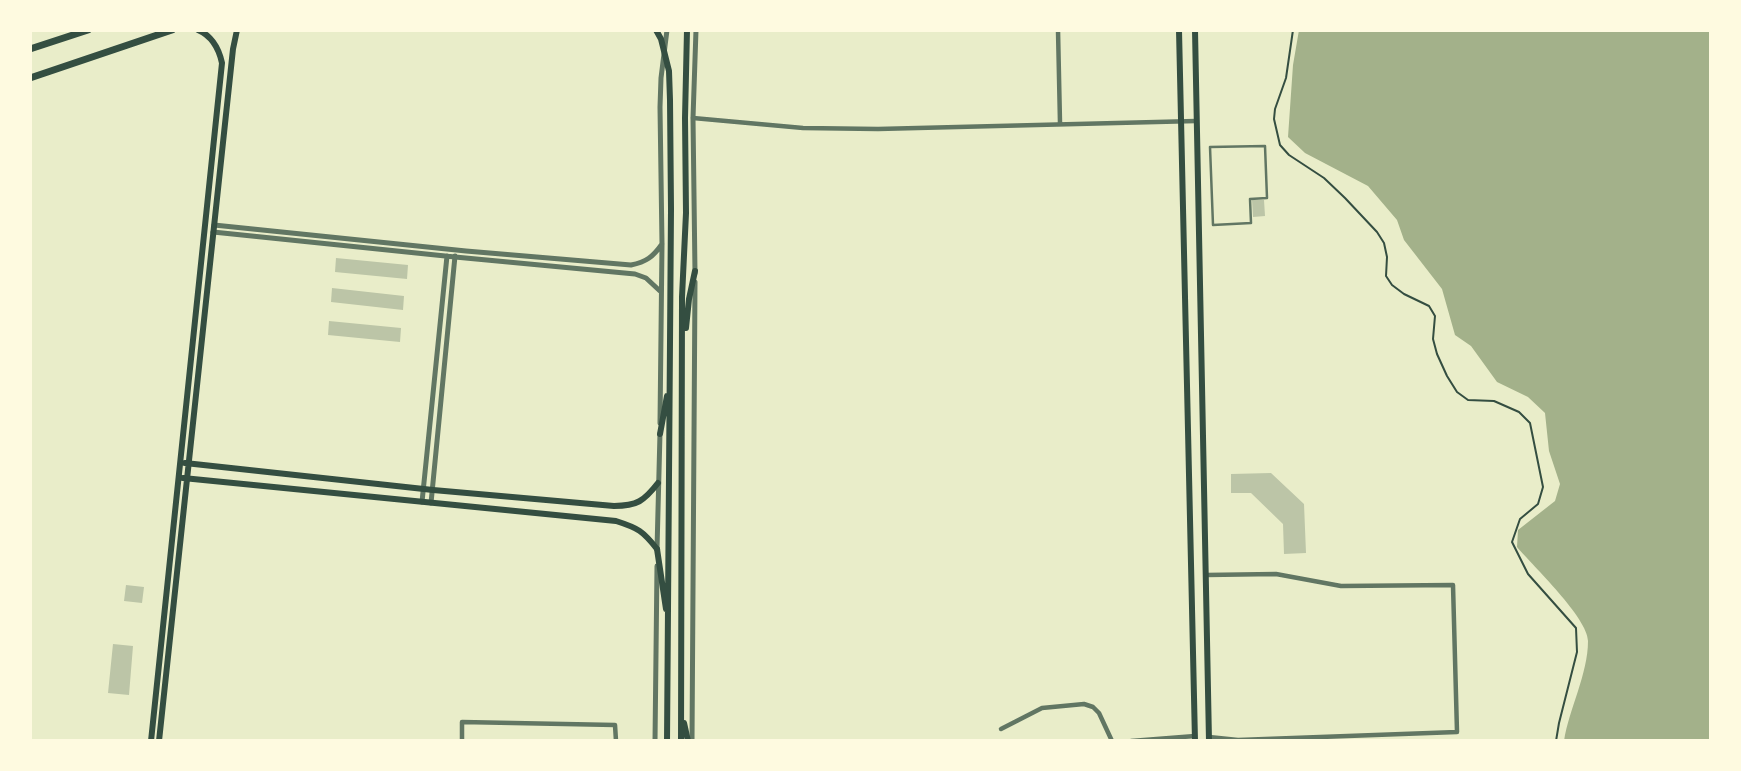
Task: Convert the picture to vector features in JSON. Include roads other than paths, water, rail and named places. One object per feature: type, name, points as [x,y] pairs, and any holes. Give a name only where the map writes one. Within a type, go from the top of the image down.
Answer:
[{"type":"highway","points":[[30,50],[88,30]]},
{"type":"highway","points":[[30,78],[172,30]]},
{"type":"main road","points":[[150,741],[222,63],[214,43],[198,30]]},
{"type":"main road","points":[[159,741],[213,229],[237,30]]},
{"type":"main road","points":[[656,30],[662,39],[670,71],[667,741]]},
{"type":"main road","points":[[681,741],[682,297],[686,213],[687,30]]},
{"type":"main road","points":[[1179,30],[1195,739]]},
{"type":"main road","points":[[1195,30],[1209,739]]},
{"type":"main road","points":[[683,358],[689,299],[695,271]]},
{"type":"main road","points":[[660,434],[670,380]]},
{"type":"main road","points":[[180,463],[433,490],[626,506],[635,505],[658,484]]},
{"type":"main road","points":[[178,478],[616,521],[635,527],[647,536],[657,549],[668,630]]},
{"type":"main road","points":[[1191,516],[1205,515]]},
{"type":"main road","points":[[682,714],[690,741]]},
{"type":"street","points":[[655,741],[662,244],[660,107],[667,30]]},
{"type":"street","points":[[690,741],[695,271],[693,118],[696,30]]},
{"type":"street","points":[[1058,30],[1060,123]]},
{"type":"street","points":[[693,118],[803,128],[1196,121]]},
{"type":"street","points":[[1265,146],[1267,198],[1251,199],[1251,223],[1213,225],[1210,147],[1265,146]]},
{"type":"street","points":[[213,229],[631,265],[642,263],[654,256],[662,244]]},
{"type":"street","points":[[213,229],[447,257],[635,274],[646,278],[661,292]]},
{"type":"street","points":[[422,502],[448,249]]},
{"type":"street","points":[[431,503],[455,250]]},
{"type":"street","points":[[1206,575],[1276,574],[1341,586],[1453,584],[1457,732],[1209,739]]},
{"type":"street","points":[[1001,729],[1042,708],[1084,704],[1099,713],[1112,741]]},
{"type":"street","points":[[462,741],[462,722],[615,725],[616,741]]},
{"type":"street","points":[[1131,741],[1195,739]]}]
